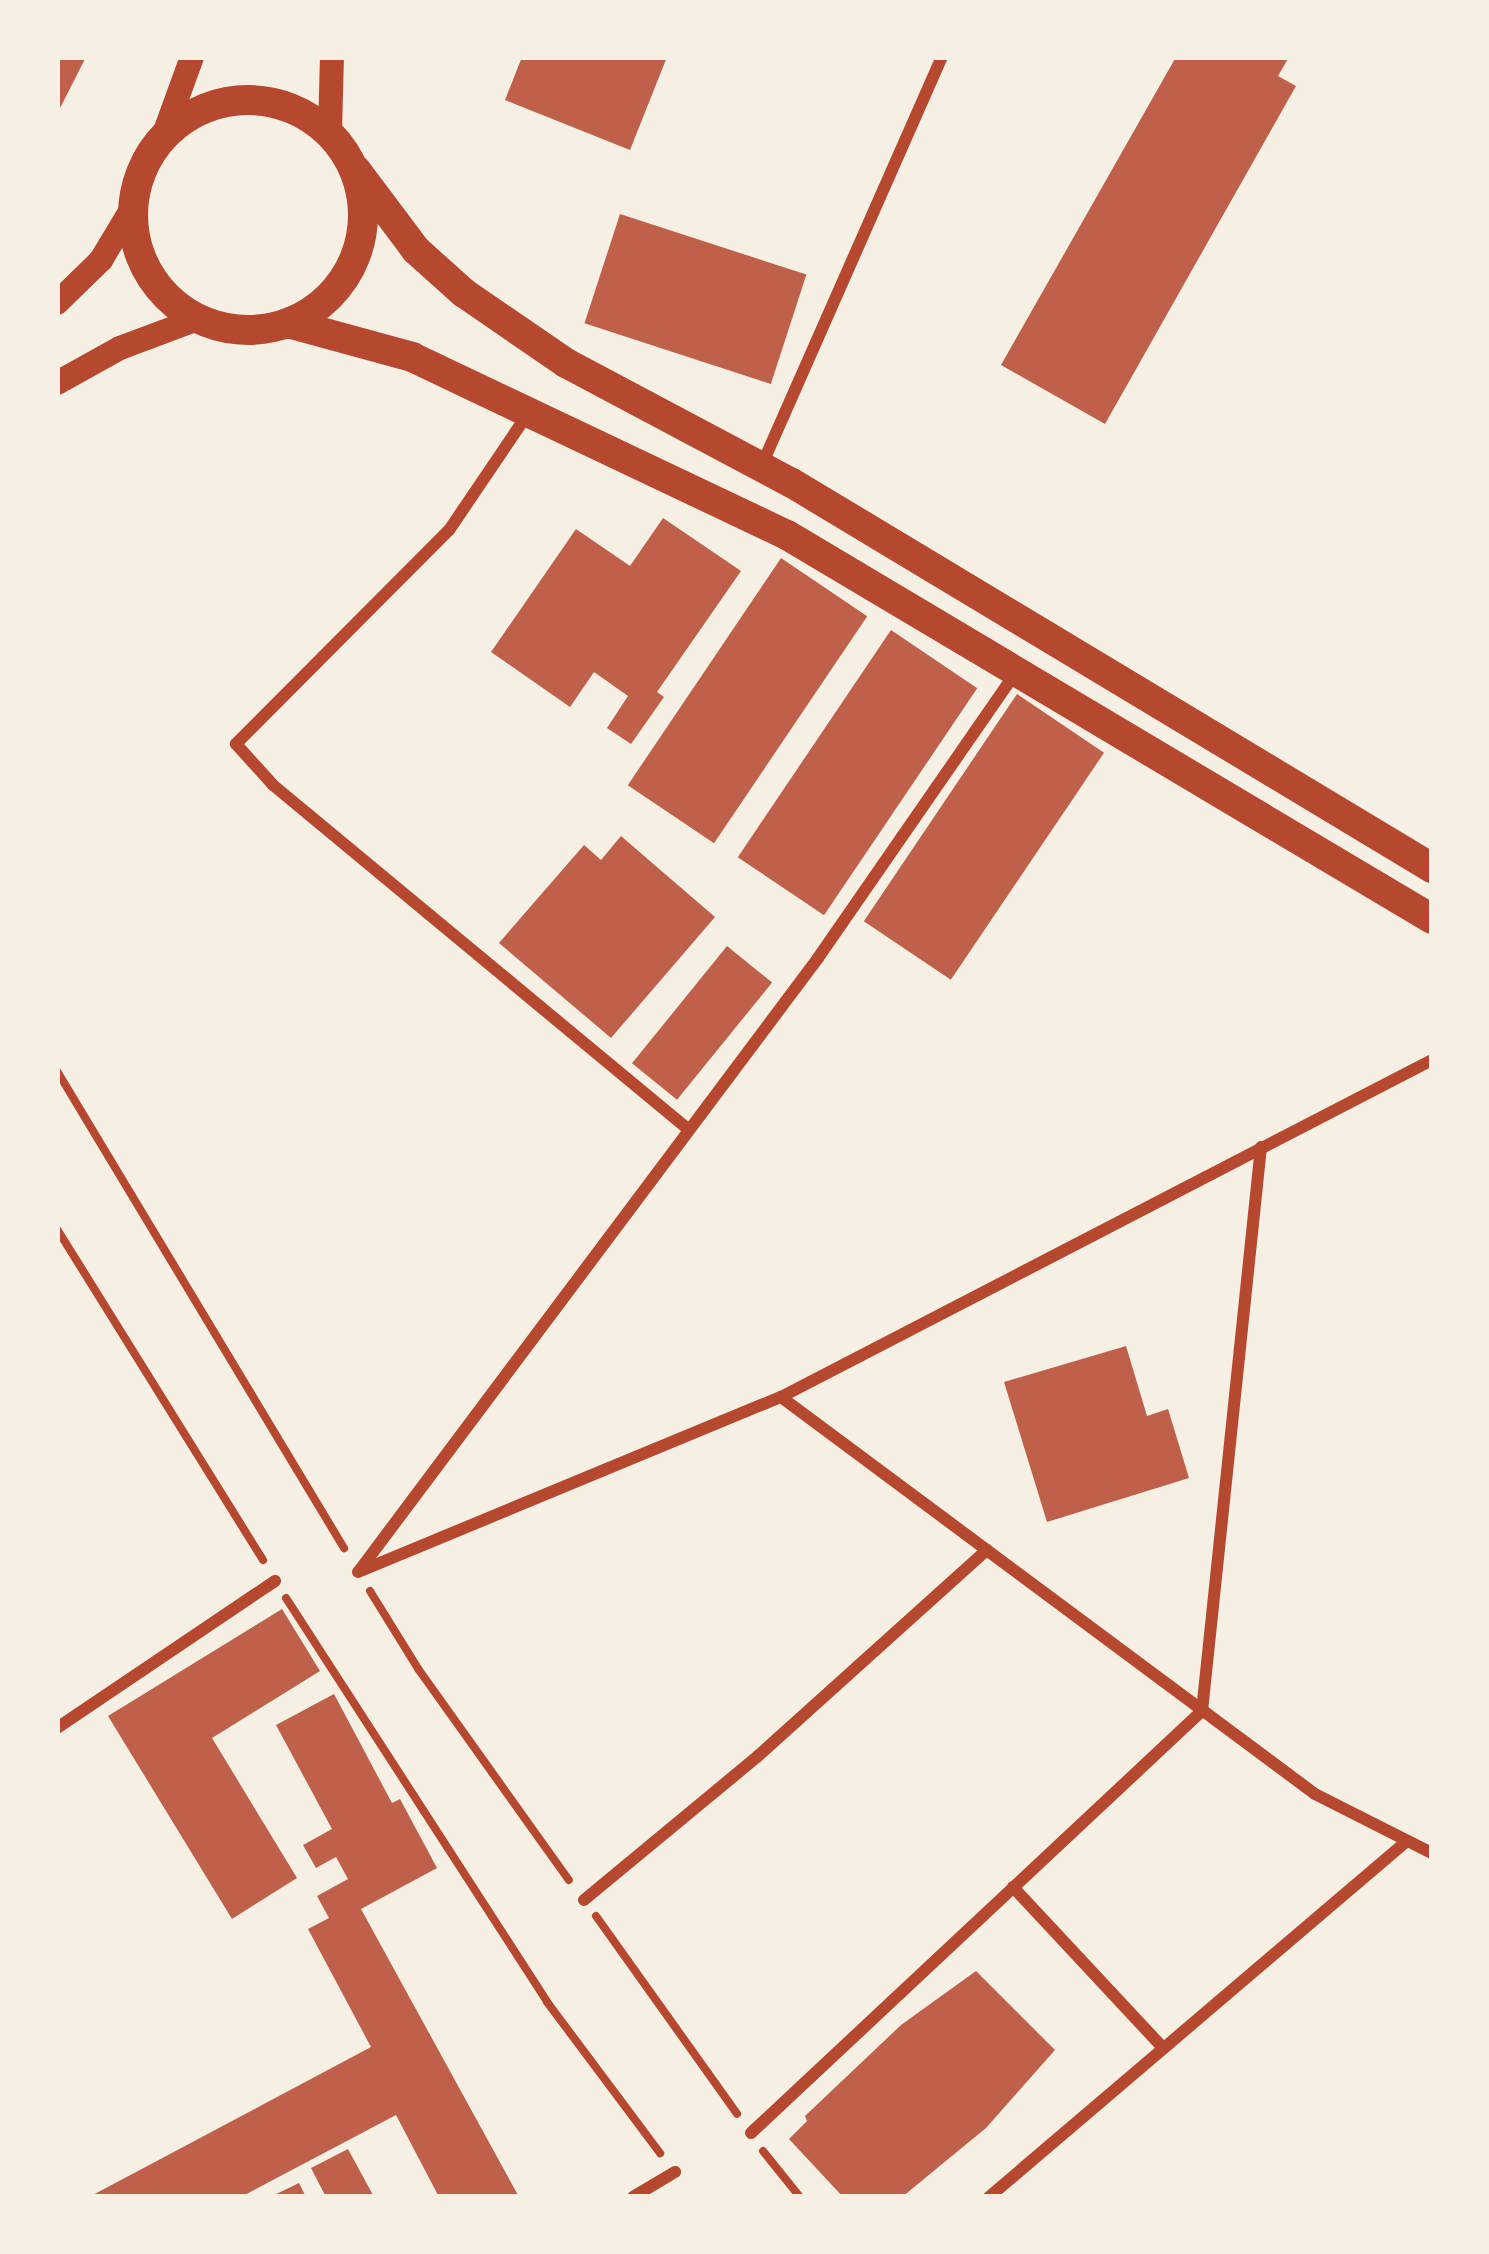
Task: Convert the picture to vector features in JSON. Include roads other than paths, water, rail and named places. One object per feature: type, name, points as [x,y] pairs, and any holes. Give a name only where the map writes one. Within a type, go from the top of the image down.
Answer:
[{"type":"main road","points":[[57,304],[101,260],[131,210],[140,169],[164,134],[192,57]]},
{"type":"main road","points":[[330,132],[332,57]]},
{"type":"main road","points":[[164,134],[216,103],[277,102],[330,132],[416,250],[464,293],[566,363],[761,467],[1432,868]]},
{"type":"main road","points":[[131,210],[138,254],[149,273],[161,292],[196,319],[242,330],[288,323],[327,299],[354,261],[364,216],[356,170]]},
{"type":"main road","points":[[57,383],[120,348],[196,319]]},
{"type":"main road","points":[[288,323],[412,357],[787,536],[1432,919]]},
{"type":"street","points":[[761,467],[942,57]]},
{"type":"street","points":[[529,412],[449,530],[236,744],[273,785],[689,1130]]},
{"type":"street","points":[[1016,671],[818,958],[358,1572],[781,1397],[1432,1060]]},
{"type":"street","points":[[751,2133],[1202,1711],[1261,1147]]},
{"type":"street","points":[[781,1397],[1315,1794],[1432,1853]]},
{"type":"street","points":[[584,1900],[758,1756],[987,1550]]},
{"type":"street","points":[[57,1728],[275,1581]]},
{"type":"street","points":[[989,2197],[1407,1841]]},
{"type":"street","points":[[1013,1888],[1163,2048]]},
{"type":"street","points":[[633,2197],[675,2172]]}]
